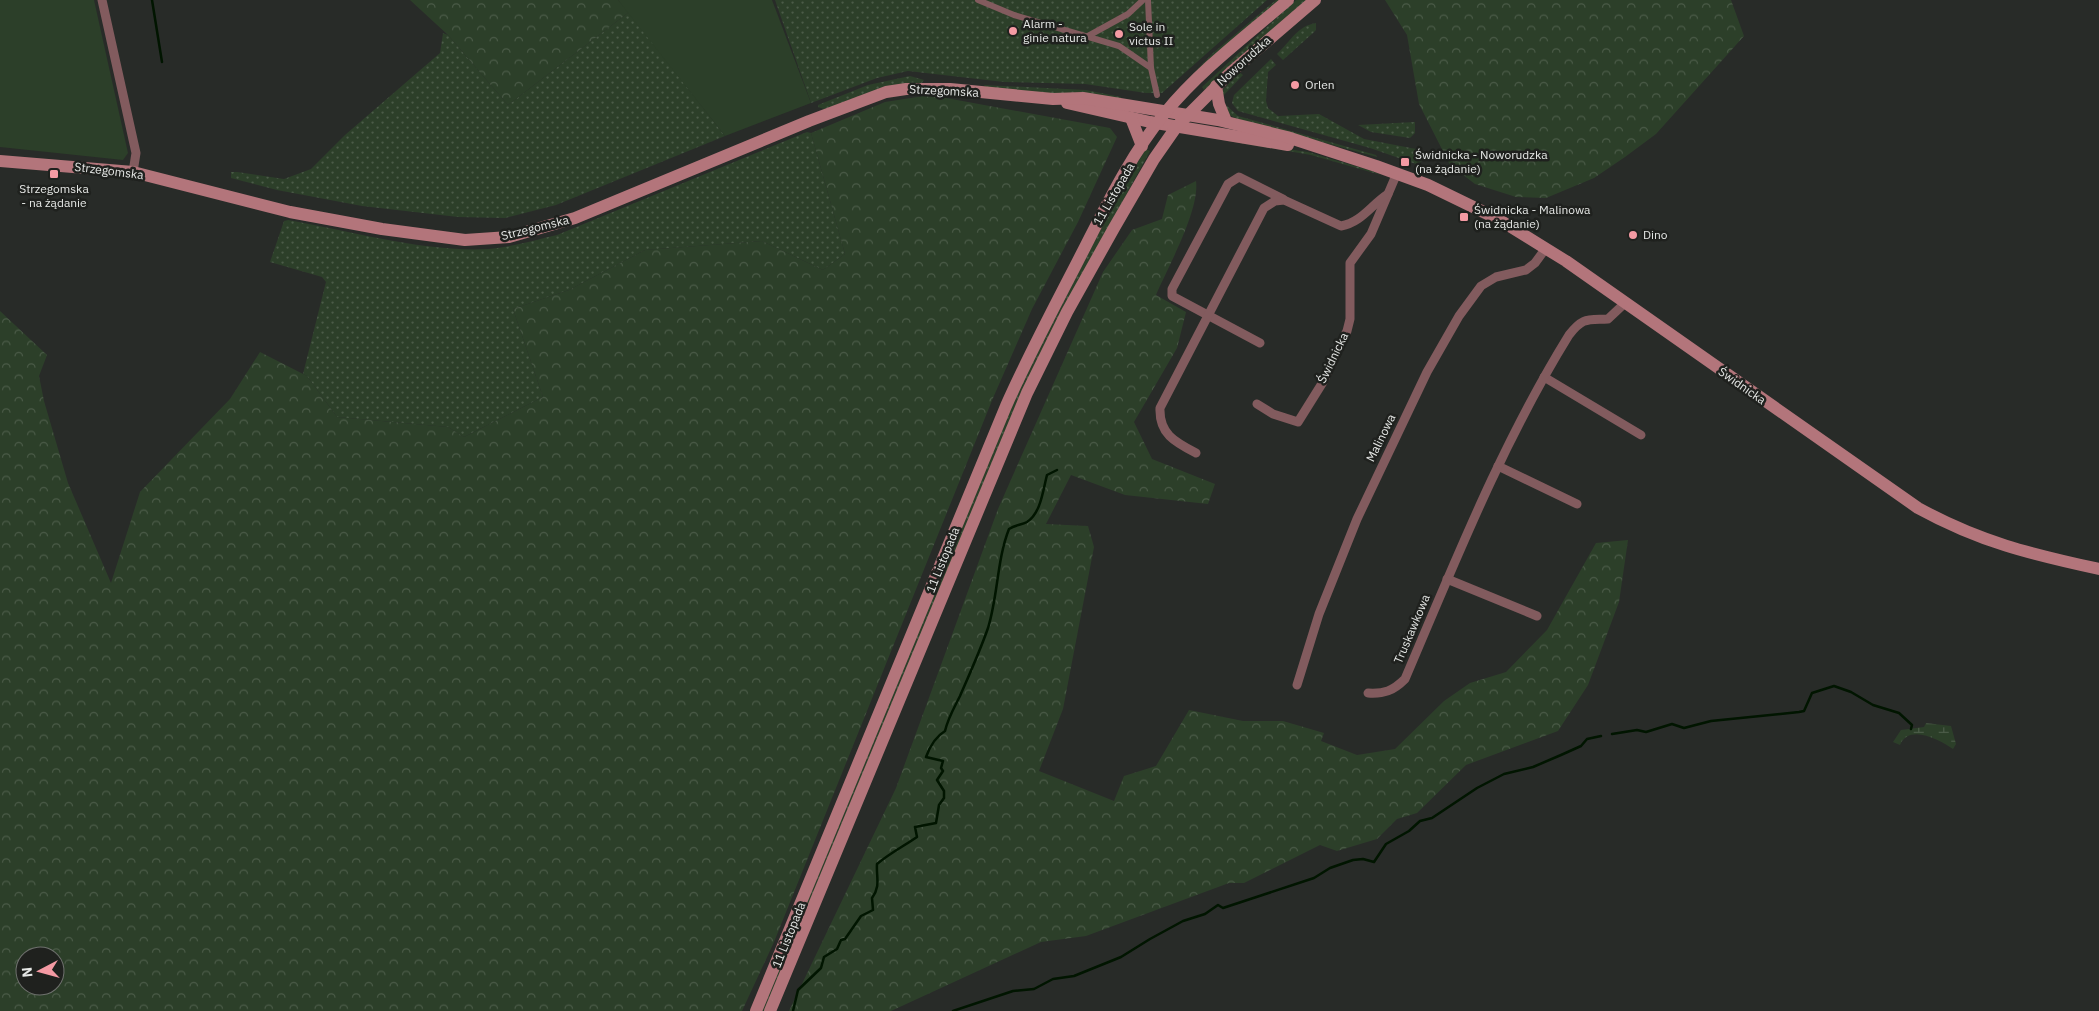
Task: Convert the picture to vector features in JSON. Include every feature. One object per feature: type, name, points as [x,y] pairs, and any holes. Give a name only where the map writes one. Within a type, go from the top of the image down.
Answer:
[{"type":"main road","name":"Noworudzka","points":[[1157,123],[1194,82],[1288,0]]},
{"type":"main road","name":"Noworudzka","points":[[1177,126],[1216,86],[1315,0]]},
{"type":"main road","points":[[1216,86],[1218,104],[1226,122]]},
{"type":"main road","name":"Strzegomska","points":[[0,161],[133,172],[290,212],[382,229],[465,240],[509,237],[575,218],[748,145],[886,92],[906,89],[950,89],[1053,99],[1091,99],[1187,115]]},
{"type":"main road","name":"Strzegomska","points":[[1053,99],[1157,123]]},
{"type":"main road","name":"Świdnicka","points":[[1187,115],[1226,122],[1330,151],[1397,173],[1474,207],[1546,248],[1865,473],[1918,508],[1966,533],[2004,547],[2099,569]]},
{"type":"main road","points":[[1131,118],[1142,146]]},
{"type":"main road","name":"Świdnicka","points":[[1157,123],[1330,151]]},
{"type":"main road","name":"11 Listopada","points":[[756,1011],[1023,368],[1095,228],[1157,123]]},
{"type":"main road","name":"11 Listopada","points":[[770,1011],[1026,393],[1068,312],[1154,159],[1177,126]]},
{"type":"street","points":[[102,0],[136,154],[133,172]]},
{"type":"street","points":[[978,0],[1014,15],[1119,46],[1151,68]]},
{"type":"street","points":[[1088,36],[1128,14],[1143,0]]},
{"type":"street","points":[[1148,0],[1151,68],[1157,95]]},
{"type":"street","name":"Świdnicka","points":[[1257,404],[1273,414],[1298,422],[1307,410],[1347,331],[1350,319],[1350,263],[1371,234],[1397,173]]},
{"type":"street","name":"Świdnicka","points":[[1260,342],[1172,296],[1172,289],[1228,184],[1239,177],[1341,226],[1364,216],[1378,201],[1388,194]]},
{"type":"street","points":[[1196,453],[1167,435],[1160,417],[1160,408],[1264,208],[1275,200],[1284,200]]},
{"type":"street","name":"Malinowa","points":[[1297,685],[1320,614],[1354,528],[1427,372],[1459,316],[1481,286],[1496,277],[1526,270],[1535,264],[1546,248]]},
{"type":"street","name":"Truskawkowa","points":[[1368,693],[1383,694],[1396,688],[1405,679],[1447,579],[1498,466],[1544,377],[1579,322],[1586,319],[1608,320],[1625,303]]},
{"type":"street","points":[[1544,377],[1641,435]]},
{"type":"street","points":[[1498,466],[1577,504]]},
{"type":"street","points":[[1447,579],[1536,616]]},
{"type":"green space","points":[[0,0],[94,0],[128,153],[123,160],[0,147]]},
{"type":"green space","points":[[410,0],[618,0],[629,12],[508,105],[448,35]]},
{"type":"green space","points":[[618,0],[772,0],[811,103],[725,136]]},
{"type":"green space","points":[[775,0],[1267,0],[1162,93],[1146,93],[1085,84],[1004,82],[908,71],[877,78],[811,103]]},
{"type":"green space","points":[[1276,0],[1280,0],[1190,77],[1213,53]]},
{"type":"green space","points":[[1296,0],[1307,0],[1204,90],[1202,87]]},
{"type":"green space","points":[[1385,0],[1731,0],[1744,36],[1656,134],[1625,157],[1594,178],[1546,198],[1516,197],[1475,184],[1450,165],[1419,104],[1407,35]]},
{"type":"green space","points":[[629,12],[725,136],[556,205],[505,218],[458,217],[362,206],[277,190],[231,178],[231,172],[237,172],[284,179],[311,169],[345,135],[440,53],[443,33],[448,35],[508,105]]},
{"type":"green space","points":[[1316,23],[1316,30],[1283,60],[1277,54],[1304,27]]},
{"type":"green space","points":[[1271,59],[1276,65],[1268,72],[1266,101],[1268,108],[1278,116],[1319,114],[1364,139],[1416,149],[1422,158],[1421,162],[1416,164],[1370,148],[1238,111],[1232,103],[1234,95]]},
{"type":"green space","points":[[1239,72],[1243,75],[1222,97],[1221,92]]},
{"type":"green space","points":[[910,76],[924,80],[921,84],[824,109],[818,107],[818,105],[868,85]]},
{"type":"green space","points":[[984,85],[1086,90],[1121,97],[1121,99],[995,91],[987,90]]},
{"type":"green space","points":[[930,95],[1110,128],[1117,137],[1078,222],[1032,309],[993,398],[774,942],[742,1011],[0,1011],[0,311],[47,355],[39,376],[44,401],[68,483],[111,583],[140,492],[230,399],[260,352],[307,376],[337,417],[448,427],[464,437],[543,397],[513,309],[569,290],[645,250],[762,241],[823,270],[845,254],[811,133],[885,102]]},
{"type":"green space","points":[[1223,106],[1227,106],[1238,116],[1376,155],[1377,157],[1237,119],[1228,114]]},
{"type":"green space","points":[[1415,122],[1415,133],[1410,138],[1371,132],[1358,125]]},
{"type":"green space","points":[[807,132],[811,133],[845,254],[823,270],[762,241],[645,250],[569,290],[513,309],[543,397],[464,437],[448,427],[337,417],[307,376],[303,374],[326,282],[322,277],[270,262],[284,221],[288,220],[441,248],[489,249],[506,247],[557,235]]},
{"type":"green space","points":[[1210,138],[1308,152],[1381,175],[1311,155]]},
{"type":"green space","points":[[1146,149],[1150,151],[1060,316],[1019,397],[765,1011],[761,1011],[1015,396],[1122,188]]},
{"type":"green space","points":[[1196,181],[1196,193],[1188,222],[1156,295],[1186,312],[1177,348],[1134,422],[1152,459],[1215,484],[1208,504],[1125,495],[1071,475],[1046,524],[1088,526],[1094,547],[1063,709],[1039,771],[1114,801],[1124,776],[1156,766],[1189,710],[1243,721],[1283,721],[1324,733],[1321,741],[1357,755],[1395,749],[1444,701],[1470,683],[1506,672],[1547,630],[1596,543],[1628,540],[1619,602],[1588,685],[1558,731],[1466,765],[1417,813],[1397,819],[1377,839],[1337,851],[1320,845],[1244,883],[1229,883],[1086,936],[1041,942],[891,1011],[789,1011],[896,788],[998,509],[1103,272],[1132,230],[1162,219],[1168,195]]},
{"type":"green space","points":[[1926,723],[1951,726],[1956,744],[1953,749],[1933,738],[1917,734],[1904,738],[1900,745],[1893,742],[1901,730],[1924,727]]},
{"type":"waterway","points":[[152,0],[162,62]]},
{"type":"waterway","points":[[793,1011],[798,990],[821,968],[824,957],[837,949],[841,940],[845,939],[861,916],[873,910],[872,898],[877,885],[877,864],[917,837],[915,827],[936,823],[939,805],[944,798],[944,791],[937,780],[943,771],[941,768],[943,761],[926,757],[933,742],[945,731],[949,717],[985,637],[994,603],[1002,553],[1009,529],[1032,518],[1041,501],[1047,475],[1057,470]]},
{"type":"waterway","points":[[1612,734],[1637,730],[1646,732],[1672,724],[1684,728],[1711,721],[1804,711],[1812,693],[1834,686],[1851,692],[1873,705],[1899,713],[1912,725],[1911,729]]},
{"type":"waterway","points":[[953,1011],[1013,991],[1034,989],[1053,979],[1074,976],[1121,957],[1183,921],[1205,914],[1218,905],[1223,908],[1314,878],[1330,868],[1353,860],[1363,859],[1374,862],[1386,844],[1409,831],[1420,821],[1432,818],[1477,788],[1504,774],[1533,767],[1561,755],[1581,746],[1587,739],[1601,736]]},
{"type":"place","name":"Alarm - ginie natura","points":[[1013,31]]},
{"type":"place","name":"Sole in victus II","points":[[1119,34]]},
{"type":"place","name":"Orlen","points":[[1295,85]]},
{"type":"place","name":"Świdnicka - Noworudzka (na żądanie)","points":[[1405,162]]},
{"type":"place","name":"Strzegomska - na żądanie","points":[[54,174]]},
{"type":"place","name":"Świdnicka - Malinowa (na żądanie)","points":[[1464,217]]},
{"type":"place","name":"Dino","points":[[1633,235]]}]
